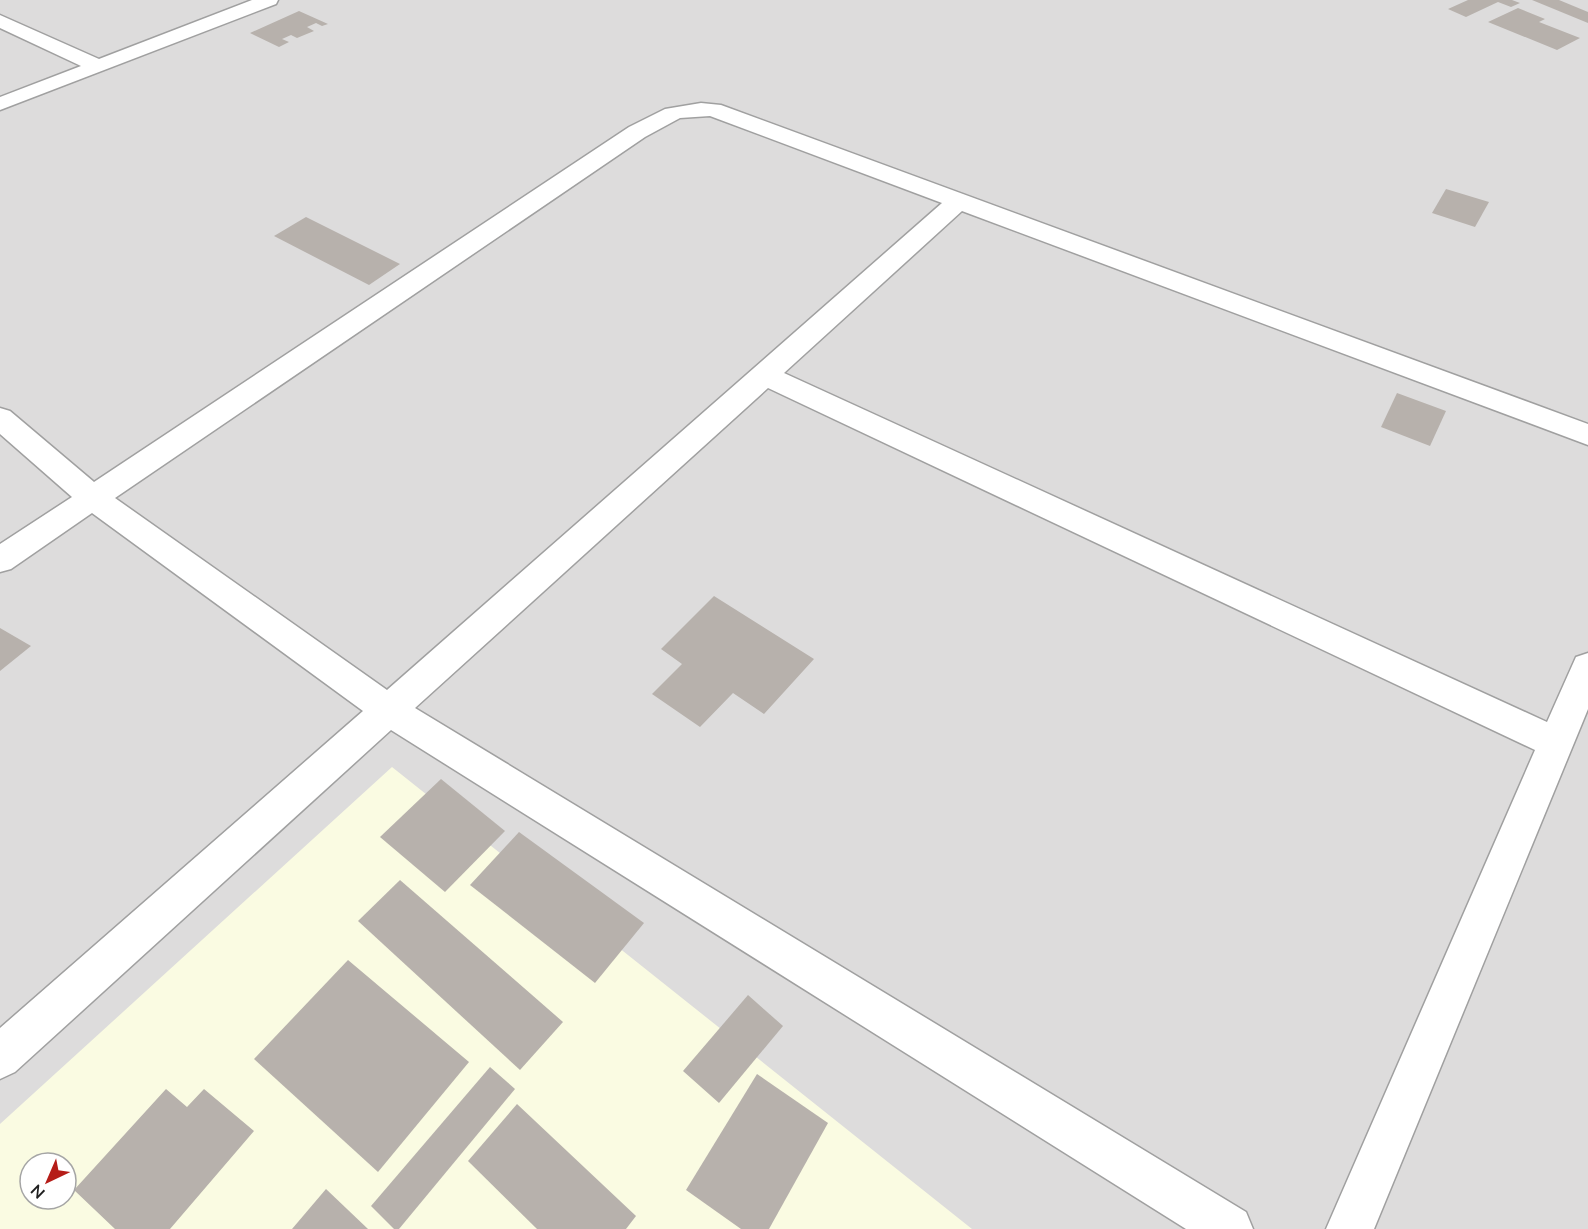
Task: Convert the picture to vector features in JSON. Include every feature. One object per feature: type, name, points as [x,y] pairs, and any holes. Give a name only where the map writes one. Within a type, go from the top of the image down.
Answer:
[{"type":"street","points":[[0,104],[269,0]]},
{"type":"street","points":[[0,21],[98,66]]},
{"type":"street","points":[[0,560],[637,132],[663,116],[686,108],[713,110],[1588,435]]},
{"type":"street","points":[[0,1057],[958,202]]},
{"type":"street","points":[[764,375],[1556,743]]},
{"type":"street","points":[[0,418],[93,498],[388,710],[1229,1229]]},
{"type":"street","points":[[1350,1229],[1588,667]]},
{"type":"shaded area","points":[[0,0],[1588,0],[1588,1229],[0,1229]]},
{"type":"shaded area","points":[[392,767],[972,1229],[0,1229],[0,1124]]},
{"type":"building","points":[[1468,0],[1512,0],[1520,3],[1511,7],[1498,2],[1466,17],[1448,9]]},
{"type":"building","points":[[1532,0],[1559,0],[1588,12],[1588,23]]},
{"type":"building","points":[[1518,8],[1545,19],[1539,22],[1580,38],[1557,50],[1488,22]]},
{"type":"building","points":[[299,11],[328,24],[322,26],[316,23],[307,27],[314,31],[297,38],[291,35],[282,39],[289,42],[279,47],[250,33]]},
{"type":"building","points":[[1446,189],[1489,202],[1475,227],[1432,213]]},
{"type":"building","points":[[306,217],[400,264],[369,285],[274,236]]},
{"type":"building","points":[[1397,393],[1446,411],[1430,446],[1381,427]]},
{"type":"building","points":[[714,596],[814,659],[764,714],[733,693],[700,727],[652,694],[682,664],[661,649]]},
{"type":"building","points":[[0,628],[31,646],[0,671]]},
{"type":"building","points":[[441,779],[505,831],[445,892],[380,837]]},
{"type":"building","points":[[519,832],[644,923],[595,983],[470,885]]},
{"type":"building","points":[[400,880],[563,1022],[520,1070],[358,921]]},
{"type":"building","points":[[348,960],[469,1062],[378,1172],[254,1059]]},
{"type":"building","points":[[748,995],[783,1026],[719,1103],[683,1071]]},
{"type":"building","points":[[490,1067],[515,1089],[399,1229],[394,1229],[371,1206]]},
{"type":"building","points":[[757,1074],[828,1123],[769,1229],[741,1229],[686,1190]]},
{"type":"building","points":[[166,1089],[187,1107],[204,1089],[254,1131],[170,1229],[115,1229],[78,1194],[78,1186]]},
{"type":"building","points":[[517,1104],[636,1216],[626,1229],[537,1229],[468,1161]]},
{"type":"building","points":[[326,1189],[368,1229],[292,1229]]}]
